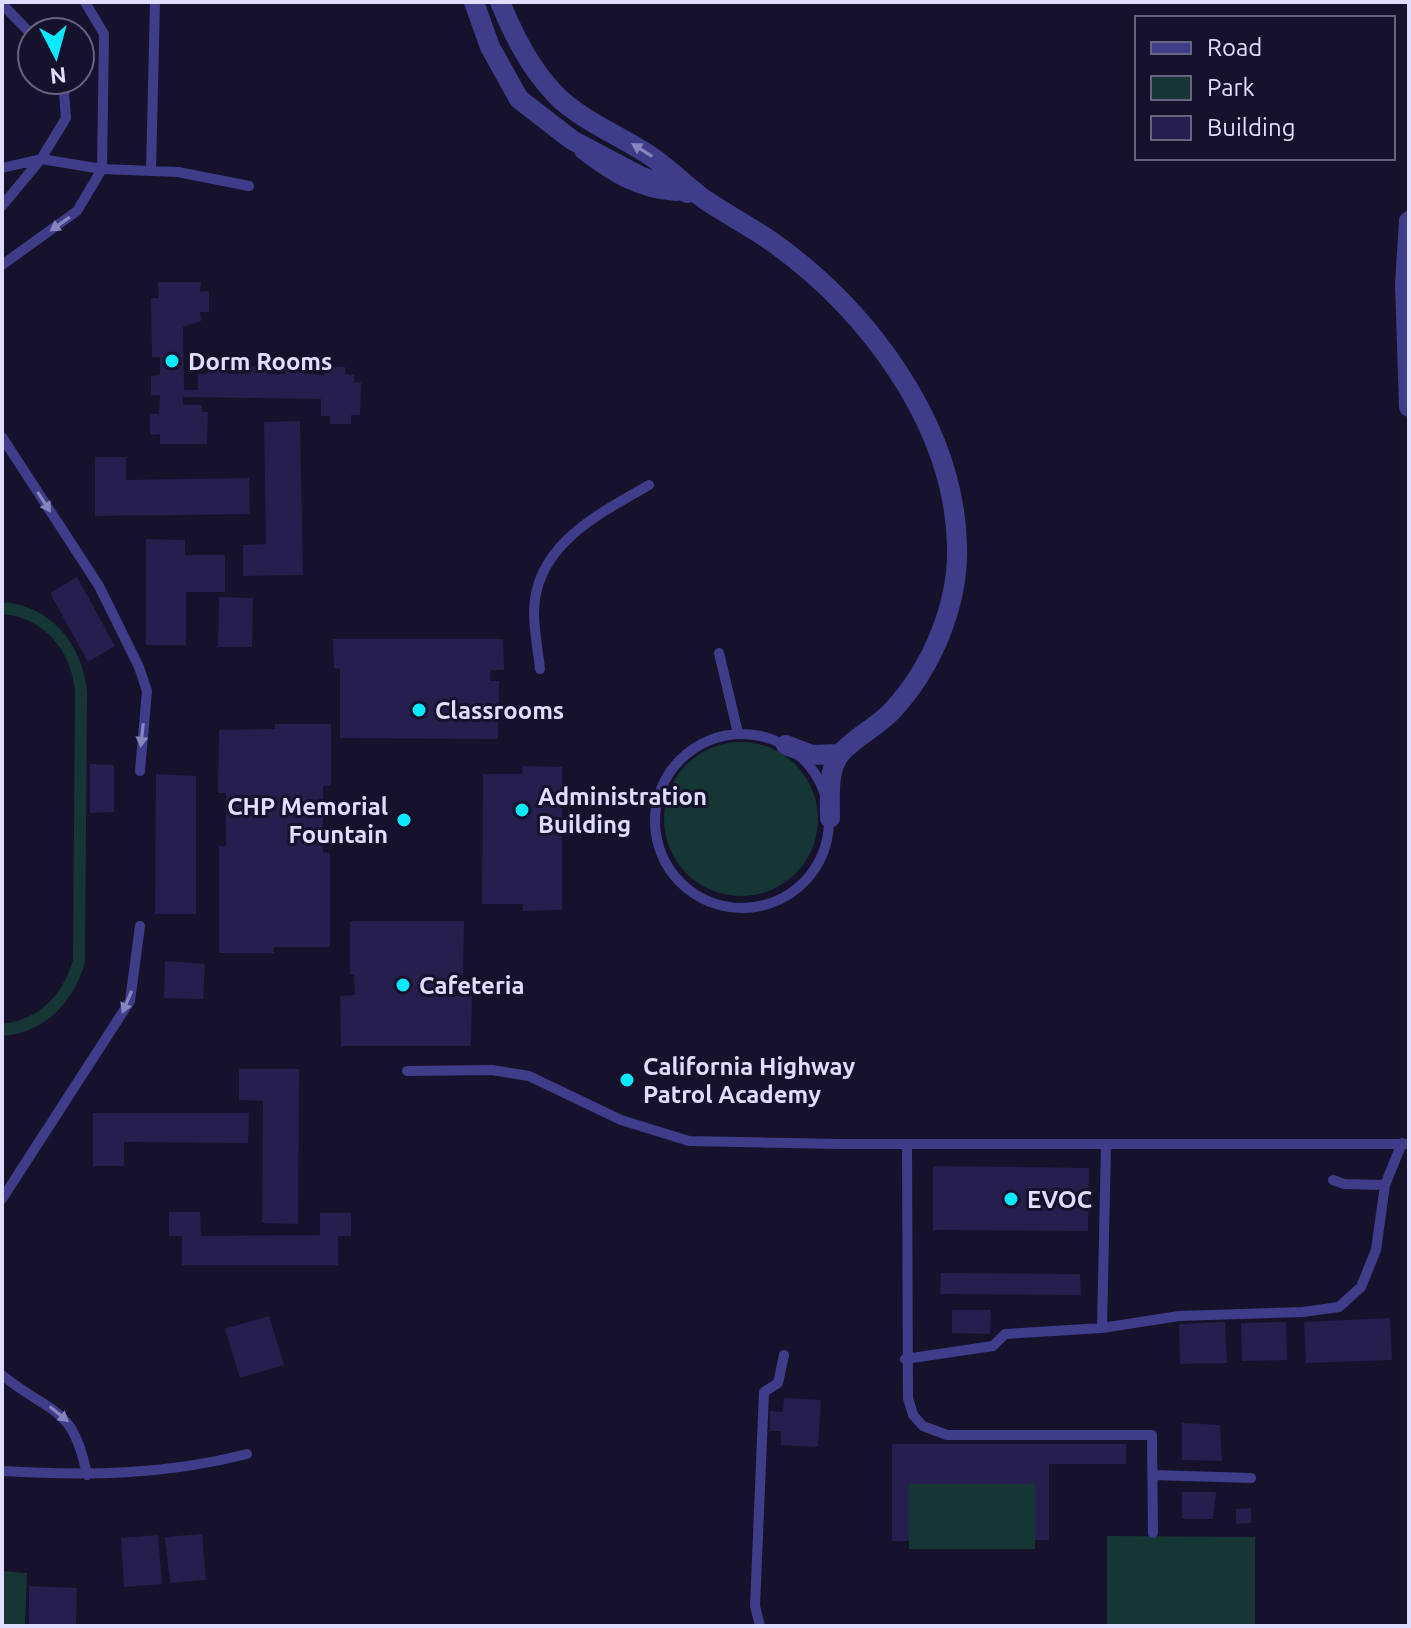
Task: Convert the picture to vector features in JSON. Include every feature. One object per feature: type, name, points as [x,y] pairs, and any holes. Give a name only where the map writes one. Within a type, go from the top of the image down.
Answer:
[{"type":"street","points":[[474,2],[490,47],[519,99],[572,140],[642,177],[703,198]]},
{"type":"street","points":[[500,2],[528,61],[558,97],[655,159],[703,198],[772,241],[825,286],[863,327],[911,393],[934,438],[952,489],[957,570],[937,641],[919,676],[892,711],[840,754],[831,777],[830,818]]},
{"type":"street","points":[[1409,221],[1405,341],[1409,407]]},
{"type":"street","points":[[786,745],[812,755],[840,754]]},
{"type":"lane","points":[[2,265],[77,211],[102,169],[104,34],[85,2]]},
{"type":"lane","points":[[151,171],[155,2]]},
{"type":"lane","points":[[2,4],[16,18]]},
{"type":"lane","points":[[2,206],[41,159],[66,118],[64,96]]},
{"type":"lane","points":[[2,168],[41,159],[102,169],[178,172],[249,186]]},
{"type":"lane","points":[[2,437],[99,586],[139,667],[147,691],[140,771]]},
{"type":"lane","points":[[540,669],[534,612],[542,573],[550,558],[585,524],[649,485]]},
{"type":"lane","points":[[719,653],[738,733]]},
{"type":"lane","points":[[738,733],[763,736],[786,745],[804,758],[826,796],[830,818],[821,859],[804,883],[780,899],[753,907],[723,906],[694,894],[671,872],[657,844],[654,813],[657,797],[671,769],[693,747],[738,733]]},
{"type":"lane","points":[[2,1199],[130,1001],[136,976],[140,926]]},
{"type":"lane","points":[[407,1071],[492,1070],[529,1076],[621,1120],[689,1141],[1106,1145],[1405,1143],[1385,1185],[1376,1250],[1361,1287],[1339,1307],[1303,1312],[1179,1316],[1102,1328],[1005,1334],[993,1346],[905,1359]]},
{"type":"lane","points":[[907,1144],[905,1359],[908,1398],[913,1415],[923,1426],[947,1435],[1152,1435],[1153,1533]]},
{"type":"lane","points":[[1102,1328],[1106,1145]]},
{"type":"lane","points":[[1333,1180],[1344,1184],[1385,1185]]},
{"type":"lane","points":[[760,1626],[755,1606],[764,1392],[778,1383],[784,1355]]},
{"type":"lane","points":[[2,1375],[69,1422],[82,1446],[87,1475]]},
{"type":"lane","points":[[2,1471],[87,1475],[170,1471],[247,1454]]},
{"type":"lane","points":[[1153,1475],[1251,1478]]},
{"type":"green space","points":[[2,602],[35,611],[61,630],[79,659],[87,692],[85,962],[73,990],[56,1013],[32,1029],[2,1036],[2,1024],[27,1017],[48,1004],[63,984],[73,960],[75,692],[73,677],[62,650],[43,629],[31,622],[2,614]]},
{"type":"green space","points":[[741,742],[770,748],[795,765],[812,790],[818,819],[812,848],[795,873],[770,890],[741,896],[712,890],[687,873],[670,848],[664,819],[670,790],[687,765],[712,748]]},
{"type":"green space","points":[[909,1484],[1035,1484],[1035,1549],[909,1549]]},
{"type":"green space","points":[[1107,1536],[1255,1537],[1255,1626],[1107,1626]]},
{"type":"green space","points":[[2,1571],[27,1573],[25,1626],[2,1626]]},
{"type":"building","name":"Dorm Rooms","points":[[158,282],[201,282],[200,292],[209,291],[209,312],[200,312],[201,321],[183,327],[184,390],[198,390],[198,374],[207,374],[208,366],[228,366],[228,374],[246,374],[246,366],[267,366],[267,374],[285,374],[285,366],[306,366],[305,374],[324,375],[324,366],[345,367],[345,374],[354,375],[354,383],[361,382],[360,415],[351,415],[351,424],[330,424],[330,416],[321,416],[321,399],[183,397],[183,405],[202,405],[202,412],[208,412],[207,444],[160,444],[160,434],[150,435],[150,414],[159,414],[160,395],[151,395],[151,376],[160,375],[160,357],[152,357],[151,298],[159,298]]},
{"type":"building","points":[[300,421],[303,575],[243,576],[243,545],[266,544],[264,422]]},
{"type":"building","points":[[95,457],[126,457],[126,480],[249,478],[250,514],[95,516]]},
{"type":"building","points":[[146,539],[185,540],[185,555],[225,555],[225,592],[186,592],[186,645],[146,645]]},
{"type":"building","points":[[77,577],[115,646],[88,662],[50,593]]},
{"type":"building","points":[[219,597],[253,598],[252,647],[218,647]]},
{"type":"building","name":"Classrooms","points":[[333,639],[503,639],[504,670],[491,670],[490,681],[499,681],[498,739],[340,738],[340,669],[334,668]]},
{"type":"building","points":[[275,724],[331,724],[331,786],[323,786],[323,852],[330,853],[330,947],[274,947],[274,953],[219,953],[219,846],[226,846],[226,793],[218,793],[219,730],[275,729]]},
{"type":"building","points":[[90,764],[114,765],[114,812],[90,813]]},
{"type":"building","name":"Administration Building","points":[[523,766],[562,767],[562,910],[522,911],[523,904],[482,904],[483,774],[522,774]]},
{"type":"building","points":[[156,774],[196,776],[196,914],[155,914]]},
{"type":"building","name":"Cafeteria","points":[[350,921],[464,921],[463,975],[452,975],[453,996],[472,996],[471,1046],[341,1046],[340,996],[355,995],[354,975],[350,975]]},
{"type":"building","points":[[165,961],[205,964],[203,999],[164,998]]},
{"type":"building","points":[[239,1069],[299,1069],[298,1224],[262,1223],[263,1101],[239,1100]]},
{"type":"building","points":[[93,1113],[249,1113],[248,1143],[124,1142],[124,1166],[93,1166]]},
{"type":"building","name":"EVOC","points":[[933,1166],[1089,1168],[1088,1231],[933,1230]]},
{"type":"building","points":[[169,1212],[200,1212],[201,1236],[320,1235],[320,1213],[351,1213],[351,1236],[338,1236],[338,1265],[182,1265],[182,1236],[169,1236]]},
{"type":"building","points":[[941,1273],[1080,1274],[1081,1295],[940,1294]]},
{"type":"building","points":[[952,1310],[991,1310],[990,1334],[952,1333]]},
{"type":"building","points":[[269,1316],[284,1365],[240,1378],[225,1329]]},
{"type":"building","points":[[1390,1318],[1392,1360],[1306,1363],[1304,1322]]},
{"type":"building","points":[[1225,1322],[1227,1363],[1180,1364],[1179,1324]]},
{"type":"building","points":[[1286,1322],[1287,1360],[1242,1361],[1241,1323]]},
{"type":"building","points":[[784,1398],[821,1400],[818,1447],[781,1445],[781,1431],[770,1431],[770,1411],[783,1412]]},
{"type":"building","points":[[1182,1423],[1220,1425],[1222,1461],[1182,1460]]},
{"type":"building","points":[[892,1444],[1126,1444],[1126,1464],[1049,1464],[1049,1540],[1035,1540],[1035,1484],[909,1484],[909,1541],[892,1541]]},
{"type":"building","points":[[1182,1492],[1216,1492],[1213,1519],[1182,1519]]},
{"type":"building","points":[[1251,1508],[1251,1523],[1236,1524],[1236,1509]]},
{"type":"building","points":[[202,1534],[206,1580],[170,1583],[165,1537]]},
{"type":"building","points":[[158,1535],[162,1584],[124,1587],[121,1538]]},
{"type":"building","points":[[29,1586],[77,1588],[76,1626],[29,1626]]},
{"type":"place","name":"Dorm Rooms","points":[[172,361]]},
{"type":"place","name":"Classrooms","points":[[419,710]]},
{"type":"place","name":"Administration Building","points":[[522,810]]},
{"type":"place","name":"CHP Memorial Fountain","points":[[404,820]]},
{"type":"place","name":"Cafeteria","points":[[403,985]]},
{"type":"place","name":"California Highway Patrol Academy","points":[[627,1080]]},
{"type":"place","name":"EVOC","points":[[1011,1199]]}]
